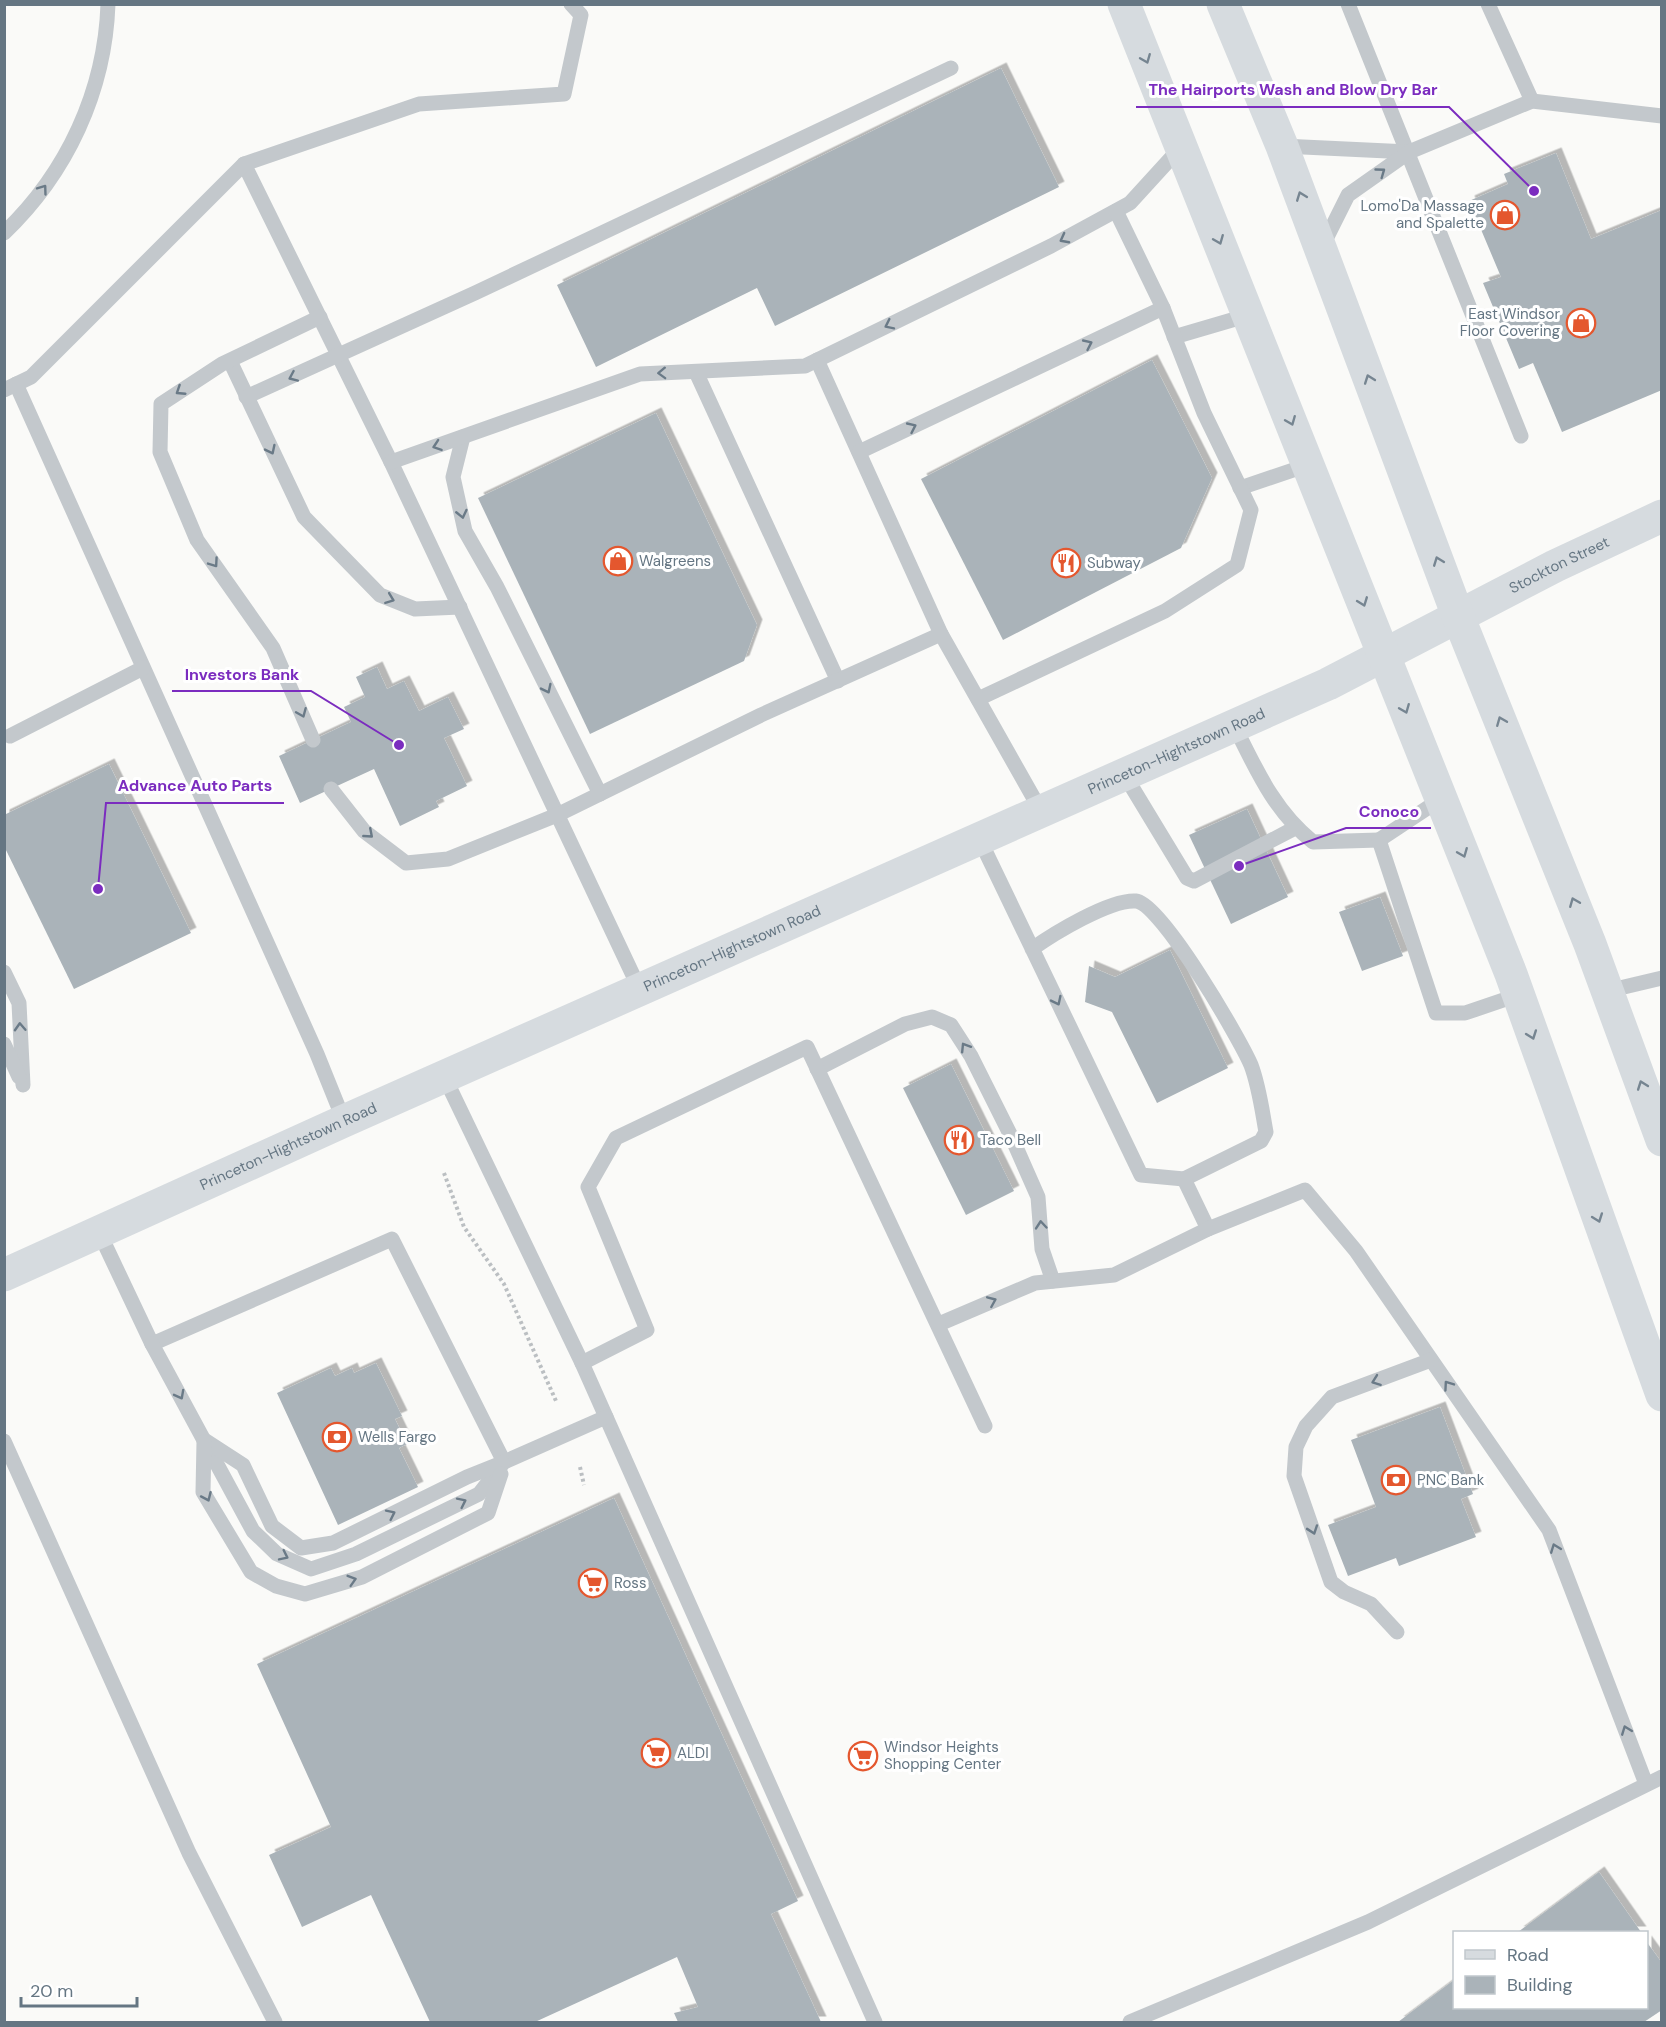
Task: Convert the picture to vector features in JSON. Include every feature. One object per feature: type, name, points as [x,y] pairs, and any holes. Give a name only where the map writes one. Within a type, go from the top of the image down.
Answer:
[{"type":"main road","points":[[1124,4],[1518,995],[1662,1395]]},
{"type":"main road","points":[[1223,4],[1282,146],[1458,616],[1607,991],[1662,1140]]},
{"type":"main road","name":"Stockton Street","points":[[1458,616],[1555,566],[1662,516]]},
{"type":"main road","name":"Princeton-Hightstown Road","points":[[4,1275],[444,1076],[1328,684],[1458,616]]},
{"type":"lane","points":[[4,232],[41,193],[70,149],[91,102],[107,34],[108,4]]},
{"type":"lane","points":[[344,1121],[143,668],[10,387],[31,377],[244,164],[419,105],[564,94],[581,15],[572,4]]},
{"type":"lane","points":[[1348,4],[1521,436]]},
{"type":"lane","points":[[1488,4],[1532,101]]},
{"type":"lane","points":[[246,397],[339,356],[951,68]]},
{"type":"lane","points":[[1321,249],[1348,195],[1409,152],[1532,101],[1662,116]]},
{"type":"lane","points":[[391,462],[640,374],[805,366],[1040,251],[1130,203],[1182,146]]},
{"type":"lane","points":[[1282,146],[1409,152]]},
{"type":"lane","points":[[244,164],[391,462],[640,990]]},
{"type":"lane","points":[[978,699],[1165,611],[1237,565],[1251,510],[1204,413],[1163,308],[1116,211]]},
{"type":"lane","points":[[859,452],[1163,308]]},
{"type":"lane","points":[[1174,337],[1249,315]]},
{"type":"lane","points":[[313,740],[273,648],[197,540],[160,452],[161,404],[230,361],[320,318]]},
{"type":"lane","points":[[817,360],[941,634],[1041,811]]},
{"type":"lane","points":[[230,361],[304,517],[380,596],[415,609],[460,607]]},
{"type":"lane","points":[[696,372],[838,681]]},
{"type":"lane","points":[[463,437],[453,477],[465,531],[502,598],[600,794]]},
{"type":"lane","points":[[1240,488],[1308,465]]},
{"type":"lane","points":[[331,789],[364,831],[406,863],[448,859],[557,815],[941,634]]},
{"type":"lane","points":[[10,736],[143,668]]},
{"type":"lane","points":[[1234,725],[1271,800],[1295,828],[1313,842],[1379,840],[1441,799]]},
{"type":"lane","points":[[1124,774],[1186,878],[1194,881],[1295,828]]},
{"type":"lane","points":[[979,838],[1032,949],[1141,1175],[1184,1179],[1261,1142],[1266,1132],[1251,1065],[1184,951],[1146,905],[1136,901],[1107,909],[1058,931],[1032,949]]},
{"type":"lane","points":[[1379,840],[1436,1013],[1465,1013],[1518,995]]},
{"type":"lane","points":[[4,972],[18,1003],[23,1085],[4,1044]]},
{"type":"lane","points":[[1607,991],[1662,978]]},
{"type":"lane","points":[[817,1069],[905,1024],[933,1017],[951,1025],[970,1056],[1012,1138],[1038,1197],[1042,1249],[1053,1281]]},
{"type":"lane","points":[[582,1363],[647,1330],[588,1187],[616,1138],[807,1047],[985,1426]]},
{"type":"lane","points":[[444,1076],[582,1363],[875,2022]]},
{"type":"lane","points":[[1184,1179],[1208,1229]]},
{"type":"lane","points":[[939,1324],[1035,1283],[1114,1275],[1208,1229],[1305,1190],[1374,1278],[1549,1530],[1646,1784]]},
{"type":"lane","points":[[99,1232],[152,1344],[253,1531],[277,1554],[311,1569],[356,1554],[479,1494],[504,1462]]},
{"type":"lane","points":[[152,1344],[392,1239],[504,1462],[488,1513],[362,1577],[305,1594],[276,1586],[251,1572],[203,1492],[204,1440]]},
{"type":"lane","points":[[1397,1632],[1371,1604],[1344,1592],[1331,1582],[1294,1476],[1296,1447],[1306,1426],[1332,1397],[1431,1360]]},
{"type":"lane","points":[[204,1440],[243,1465],[272,1526],[301,1548],[333,1543],[467,1477],[606,1417]]},
{"type":"lane","points":[[4,1441],[189,1852],[275,2022]]},
{"type":"lane","points":[[1130,2022],[1368,1922],[1662,1777]]},
{"type":"path","points":[[444,1173],[464,1227],[504,1284],[556,1401]]},
{"type":"path","points":[[580,1467],[584,1485]]},
{"type":"building","points":[[1001,68],[1059,187],[775,326],[757,288],[596,367],[557,285]]},
{"type":"building","name":"East Windsor Floor Covering","points":[[1556,153],[1591,239],[1662,210],[1662,390],[1562,432],[1533,363],[1519,369],[1483,283],[1501,277],[1469,201],[1508,184],[1504,174]]},
{"type":"building","points":[[1152,360],[1212,478],[1181,548],[1003,640],[921,479]]},
{"type":"building","name":"Walgreens","points":[[656,413],[757,625],[744,661],[590,734],[478,498]]},
{"type":"building","points":[[377,667],[387,689],[404,681],[419,711],[448,697],[464,729],[444,738],[467,786],[436,801],[439,807],[400,826],[374,769],[300,803],[279,756],[351,722],[344,707],[365,697],[356,677]]},
{"type":"building","points":[[109,764],[191,933],[74,989],[4,846],[4,815]]},
{"type":"building","points":[[1247,809],[1288,897],[1231,924],[1189,835]]},
{"type":"building","points":[[1380,897],[1403,956],[1362,971],[1339,912]]},
{"type":"building","points":[[1170,950],[1228,1068],[1157,1103],[1112,1012],[1085,1002],[1089,966],[1115,977]]},
{"type":"building","name":"Taco Bell","points":[[951,1064],[1014,1191],[966,1215],[903,1088]]},
{"type":"building","points":[[376,1363],[402,1416],[395,1419],[407,1444],[399,1448],[418,1487],[338,1525],[277,1393],[331,1368],[335,1376],[352,1368],[354,1373]]},
{"type":"building","points":[[1440,1407],[1473,1494],[1461,1499],[1476,1537],[1399,1566],[1396,1558],[1348,1576],[1328,1525],[1376,1507],[1351,1440]]},
{"type":"building","points":[[614,1498],[798,1901],[771,1914],[821,2022],[678,2022],[674,2013],[698,2007],[677,1957],[535,2022],[430,2022],[371,1895],[302,1927],[269,1855],[331,1827],[257,1664]]},
{"type":"building","points":[[1599,1872],[1640,1931],[1519,1931]]},
{"type":"building","points":[[1648,1944],[1662,1963],[1662,2010],[1644,2022],[1398,2022],[1453,1981],[1453,2009],[1648,2009]]},
{"type":"place","name":"The Hairports Wash and Blow Dry Bar","points":[[1534,191]]},
{"type":"place","name":"Lomo'Da Massage and Spalette","points":[[1505,215]]},
{"type":"place","name":"East Windsor Floor Covering","points":[[1581,323]]},
{"type":"place","name":"Walgreens","points":[[618,561]]},
{"type":"place","name":"Subway","points":[[1066,563]]},
{"type":"place","name":"Investors Bank","points":[[399,745]]},
{"type":"place","name":"Conoco","points":[[1239,866]]},
{"type":"place","name":"Advance Auto Parts","points":[[98,889]]},
{"type":"place","name":"Taco Bell","points":[[959,1140]]},
{"type":"place","name":"Wells Fargo","points":[[337,1437]]},
{"type":"place","name":"PNC Bank","points":[[1396,1480]]},
{"type":"place","name":"Ross","points":[[593,1583]]},
{"type":"place","name":"ALDI","points":[[656,1753]]},
{"type":"place","name":"Windsor Heights Shopping Center","points":[[863,1756]]}]
